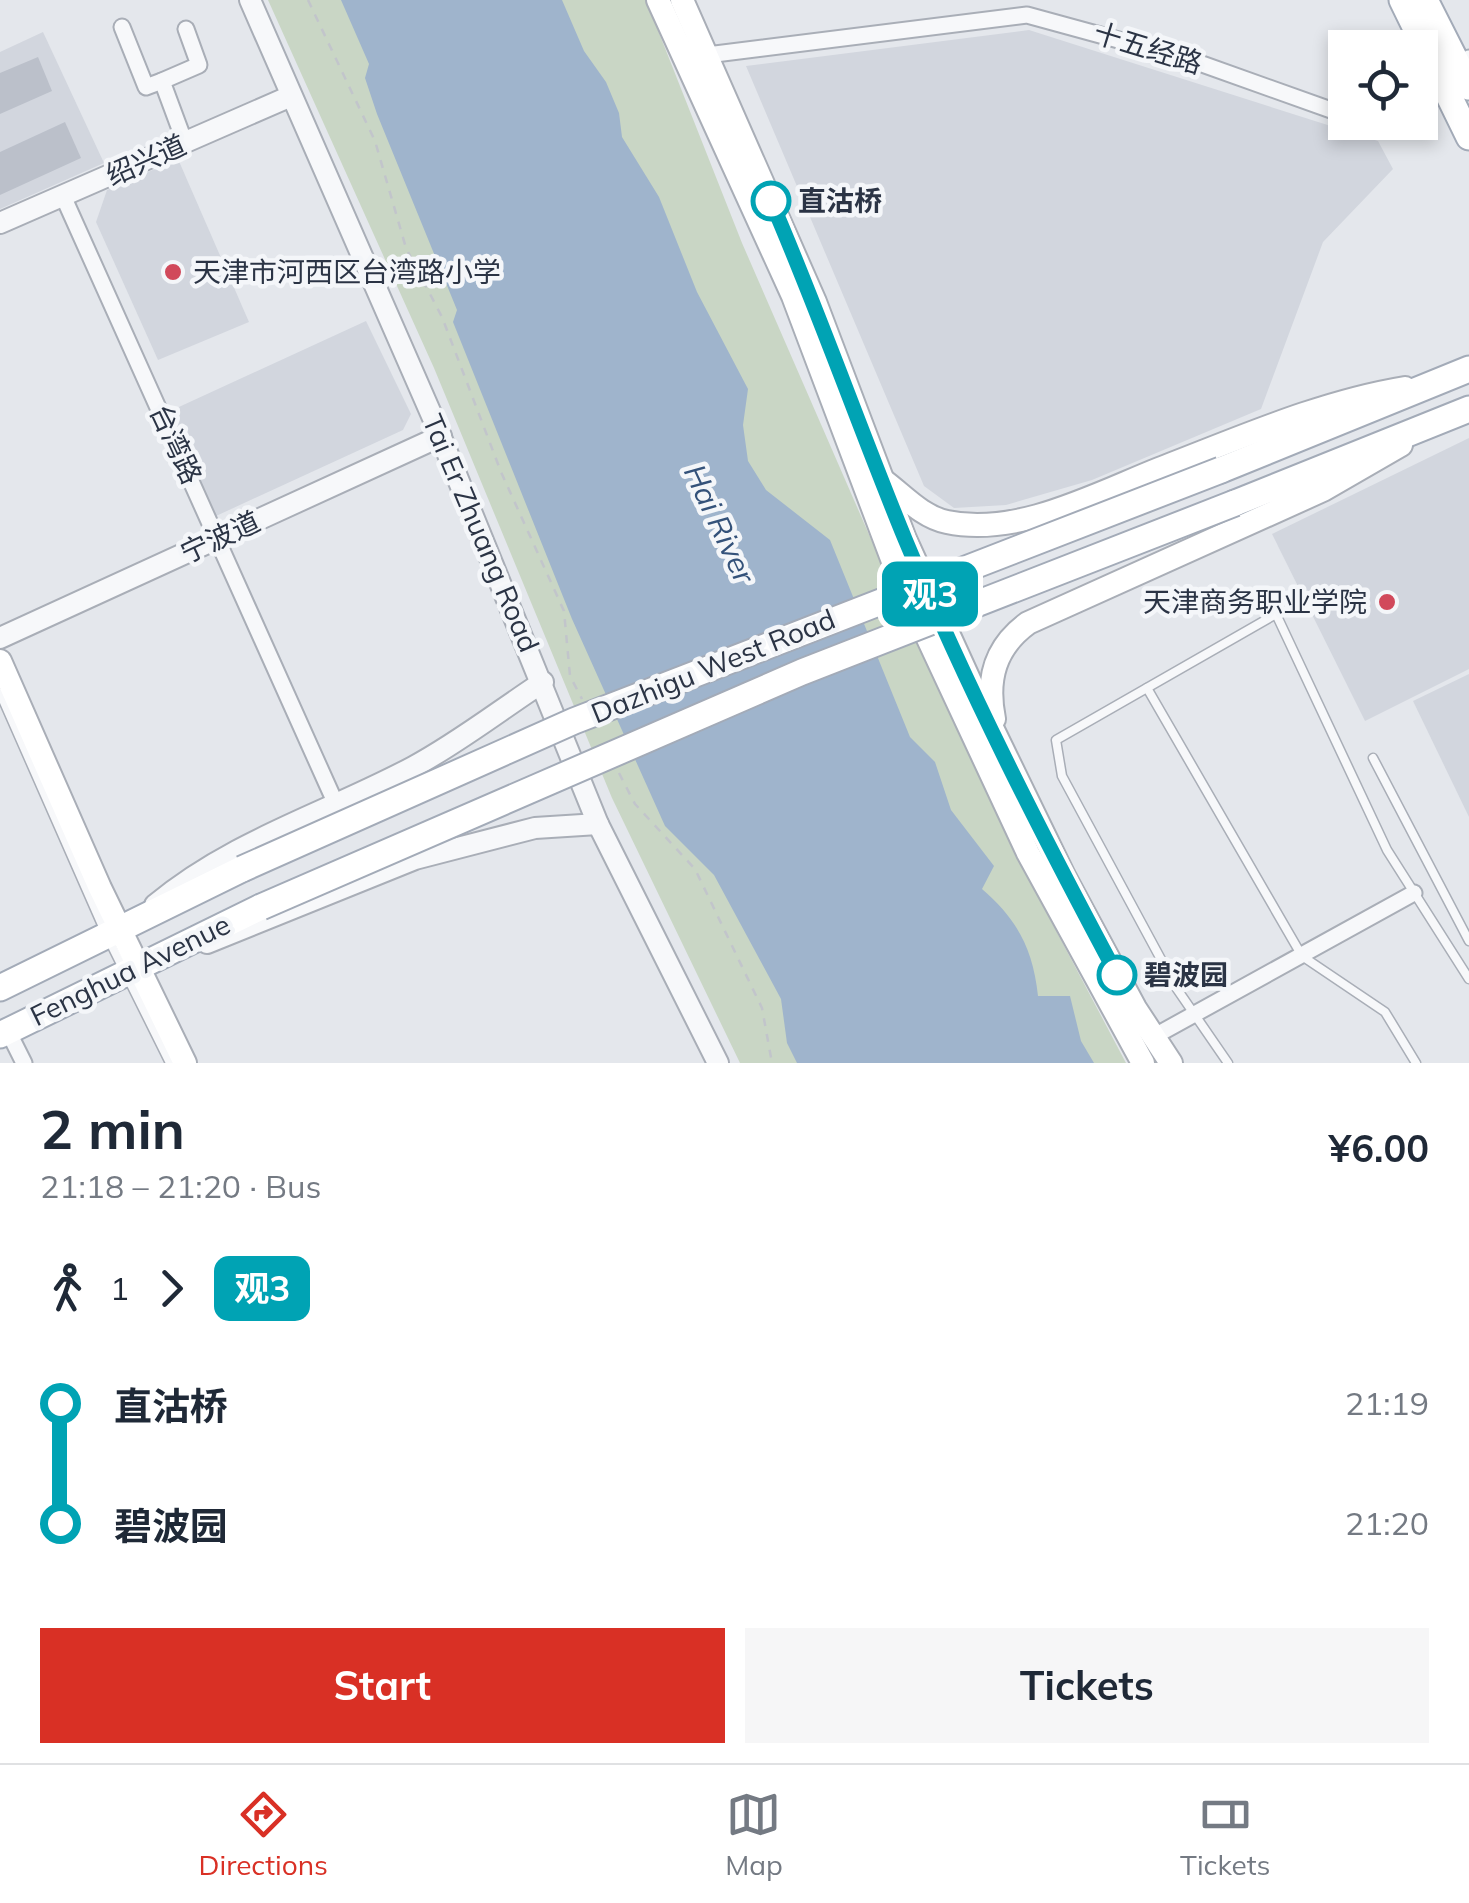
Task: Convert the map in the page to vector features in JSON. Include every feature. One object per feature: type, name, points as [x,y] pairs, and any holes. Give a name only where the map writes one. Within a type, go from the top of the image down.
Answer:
[{"type":"main road","points":[[658,0],[793,296],[897,572],[1028,852],[1142,1063]]},
{"type":"main road","points":[[682,0],[815,302],[905,539],[1064,876],[1170,1063]]},
{"type":"main road","points":[[1402,0],[1459,71]]},
{"type":"main road","points":[[1425,0],[1459,71],[1469,137]]},
{"type":"main road","name":"Dazhigu West Road","points":[[242,869],[574,721],[1221,470],[1469,368]]},
{"type":"main road","points":[[883,480],[919,509],[945,522],[1000,522],[1038,515],[1350,397],[1434,384]]},
{"type":"main road","name":"Dazhigu West Road","points":[[261,906],[802,672],[1469,410]]},
{"type":"main road","points":[[999,742],[991,702],[994,668],[1011,636],[1028,623],[1322,490],[1432,424]]},
{"type":"main road","points":[[0,660],[112,931],[185,1063]]},
{"type":"main road","name":"Fenghua Avenue","points":[[0,988],[242,869]]},
{"type":"main road","name":"Fenghua Avenue","points":[[4,1033],[261,906]]},
{"type":"main road","points":[[33,971],[51,969],[61,975],[64,992],[55,1006]]},
{"type":"street","name":"Tai Er Zhuang Road","points":[[250,0],[440,436],[598,824],[718,1063]]},
{"type":"street","name":"十五经路","points":[[707,56],[1027,15],[1188,58],[1328,109]]},
{"type":"street","points":[[122,27],[146,87],[199,65],[186,28]]},
{"type":"street","points":[[162,81],[185,143]]},
{"type":"street","name":"绍兴道","points":[[0,223],[291,96]]},
{"type":"street","name":"台湾路","points":[[63,196],[220,537],[335,802]]},
{"type":"street","name":"宁波道","points":[[0,638],[440,436]]},
{"type":"street","points":[[144,914],[186,880],[335,802],[414,766],[542,682]]},
{"type":"street","points":[[166,950],[217,941],[414,859],[535,828],[598,824]]},
{"type":"street","points":[[1153,1037],[1414,893]]},
{"type":"street","points":[[4,1033],[24,1063]]},
{"type":"lane","points":[[1228,1063],[1196,1016],[1062,776],[1056,740],[1276,614],[1387,850],[1469,979]]},
{"type":"lane","points":[[1146,688],[1302,956],[1384,1012],[1416,1063]]},
{"type":"lane","points":[[0,694],[112,931]]},
{"type":"lane","points":[[1373,758],[1469,941]]},
{"type":"lane","points":[[130,968],[170,1063]]},
{"type":"path","points":[[308,0],[375,141],[406,248],[442,317],[501,472],[564,611],[570,676],[586,708]]},
{"type":"path","points":[[619,772],[635,804],[695,870],[762,1008],[772,1063]]},
{"type":"shaded area","points":[[1029,30],[1328,125],[1328,140],[1378,141],[1393,169],[1323,242],[1261,409],[1092,480],[1006,505],[954,508],[924,486],[746,66]]},
{"type":"shaded area","points":[[43,32],[104,163],[0,209],[0,52]]},
{"type":"shaded area","name":"天津市河西区台湾路小学","points":[[178,159],[249,322],[158,360],[96,222],[107,190]]},
{"type":"shaded area","points":[[366,321],[411,414],[403,430],[216,516],[168,412]]},
{"type":"shaded area","name":"天津商务职业学院","points":[[1469,438],[1469,669],[1365,721],[1272,534]]},
{"type":"shaded area","points":[[1469,674],[1469,817],[1413,701]]},
{"type":"green space","points":[[268,0],[646,0],[742,243],[908,624],[1033,887],[1126,1063],[740,1063],[612,798],[434,368]]},
{"type":"water","name":"Hai River","points":[[341,0],[562,0],[584,51],[606,82],[619,113],[622,137],[659,197],[697,292],[748,389],[743,425],[748,461],[766,490],[830,540],[910,737],[935,762],[951,810],[994,866],[982,889],[1005,912],[1021,936],[1038,996],[1070,996],[1081,1041],[1094,1063],[797,1063],[787,1043],[781,999],[714,875],[665,826],[572,619],[453,322],[457,310],[377,114],[365,78],[369,64]]},
{"type":"building","points":[[38,57],[52,91],[0,114],[0,73]]},
{"type":"building","points":[[65,122],[81,158],[0,195],[0,152]]},
{"type":"bus line","name":"观3","points":[[771,201],[815,302],[905,539],[1064,876],[1117,975]]},
{"type":"place","name":"直沽桥","points":[[771,201]]},
{"type":"place","name":"天津市河西区台湾路小学","points":[[173,272]]},
{"type":"place","name":"天津商务职业学院","points":[[1387,602]]},
{"type":"place","name":"碧波园","points":[[1117,975]]}]
